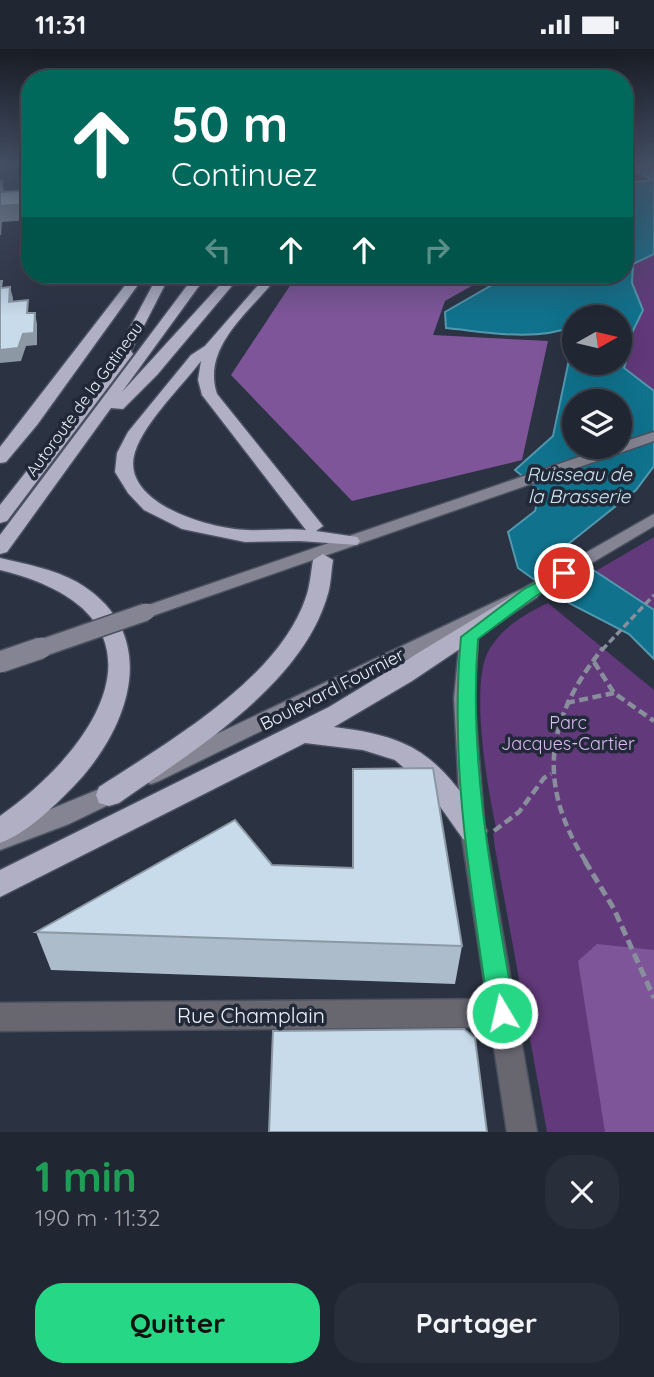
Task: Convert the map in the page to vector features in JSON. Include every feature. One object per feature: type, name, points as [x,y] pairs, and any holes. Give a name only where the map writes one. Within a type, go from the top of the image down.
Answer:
[{"type":"highway","points":[[0,458],[132,284]]},
{"type":"highway","points":[[92,340],[149,284]]},
{"type":"highway","points":[[117,365],[159,284]]},
{"type":"highway","name":"Autoroute de la Gatineau","points":[[0,517],[180,284]]},
{"type":"highway","name":"Autoroute de la Gatineau","points":[[0,548],[194,284]]},
{"type":"highway","points":[[68,455],[152,372],[227,284]]},
{"type":"highway","points":[[245,305],[251,284]]},
{"type":"highway","points":[[265,284],[210,349],[196,358],[130,441],[124,466],[134,489],[160,512],[208,530],[245,536],[300,535],[350,541]]},
{"type":"highway","points":[[210,349],[205,380],[210,395],[313,526]]},
{"type":"highway","points":[[109,795],[167,762],[236,703],[287,650],[315,600],[323,560]]},
{"type":"highway","points":[[0,565],[36,572],[73,588],[99,610],[117,644],[119,675],[109,713],[86,753],[61,783],[0,831]]},
{"type":"highway","points":[[0,884],[302,733],[384,689],[469,637],[530,592]]},
{"type":"highway","points":[[302,733],[369,740],[407,753],[440,781],[484,831]]},
{"type":"main road","points":[[0,662],[654,436]]},
{"type":"main road","name":"Boulevard Fournier","points":[[167,762],[530,592],[654,519]]},
{"type":"main road","points":[[469,637],[464,698],[484,831]]},
{"type":"main road","points":[[0,840],[109,795]]},
{"type":"street","points":[[484,831],[502,1013],[522,1132]]},
{"type":"street","name":"Rue Champlain","points":[[0,1017],[502,1013]]},
{"type":"path","points":[[654,595],[600,650],[566,703],[552,744],[551,774],[568,831],[617,915],[654,998]]},
{"type":"path","points":[[594,662],[614,693],[654,721]]},
{"type":"path","points":[[566,703],[614,693]]},
{"type":"path","points":[[484,831],[519,812],[544,778],[551,774]]},
{"type":"green space","points":[[654,254],[654,391],[632,374],[632,333],[643,310],[633,284],[633,264]]},
{"type":"green space","points":[[654,537],[654,610],[594,572]]},
{"type":"green space","name":"Parc Jacques-Cartier","points":[[548,603],[654,690],[654,1132],[547,1132],[495,848],[493,833],[497,832],[485,766],[480,712],[483,666],[489,650],[500,635],[515,622]]},
{"type":"shaded area","points":[[291,284],[475,284],[445,301],[433,335],[548,341],[522,460],[352,501],[231,375]]},
{"type":"shaded area","points":[[597,944],[654,950],[654,1132],[605,1132],[578,961]]},
{"type":"water","name":"Ruisseau de la Brasserie","points":[[633,216],[654,216],[654,254],[633,264]]},
{"type":"water","name":"Ruisseau de la Brasserie","points":[[486,284],[632,284],[643,310],[632,333],[632,305],[562,305],[562,330],[527,335],[446,328],[445,312],[490,286]]},
{"type":"water","name":"Ruisseau de la Brasserie","points":[[632,374],[654,391],[654,466],[636,490],[567,545],[566,552],[654,610],[654,659],[629,634],[561,599],[518,568],[508,532],[535,511],[540,491],[515,470],[553,436],[562,393],[562,459],[632,459],[632,389],[563,389],[566,375]]},
{"type":"building","points":[[0,281],[1,288],[10,287],[9,302],[28,300],[27,313],[35,313],[34,333],[23,334],[18,348],[0,350]]},
{"type":"building","points":[[433,768],[462,946],[36,932],[235,820],[272,865],[353,868],[353,769]]},
{"type":"building","points":[[464,1029],[475,1038],[487,1132],[269,1132],[273,1031]]},
{"type":"route","points":[[502,1013],[474,831],[464,698],[469,663],[469,637],[530,592],[564,573]]}]
